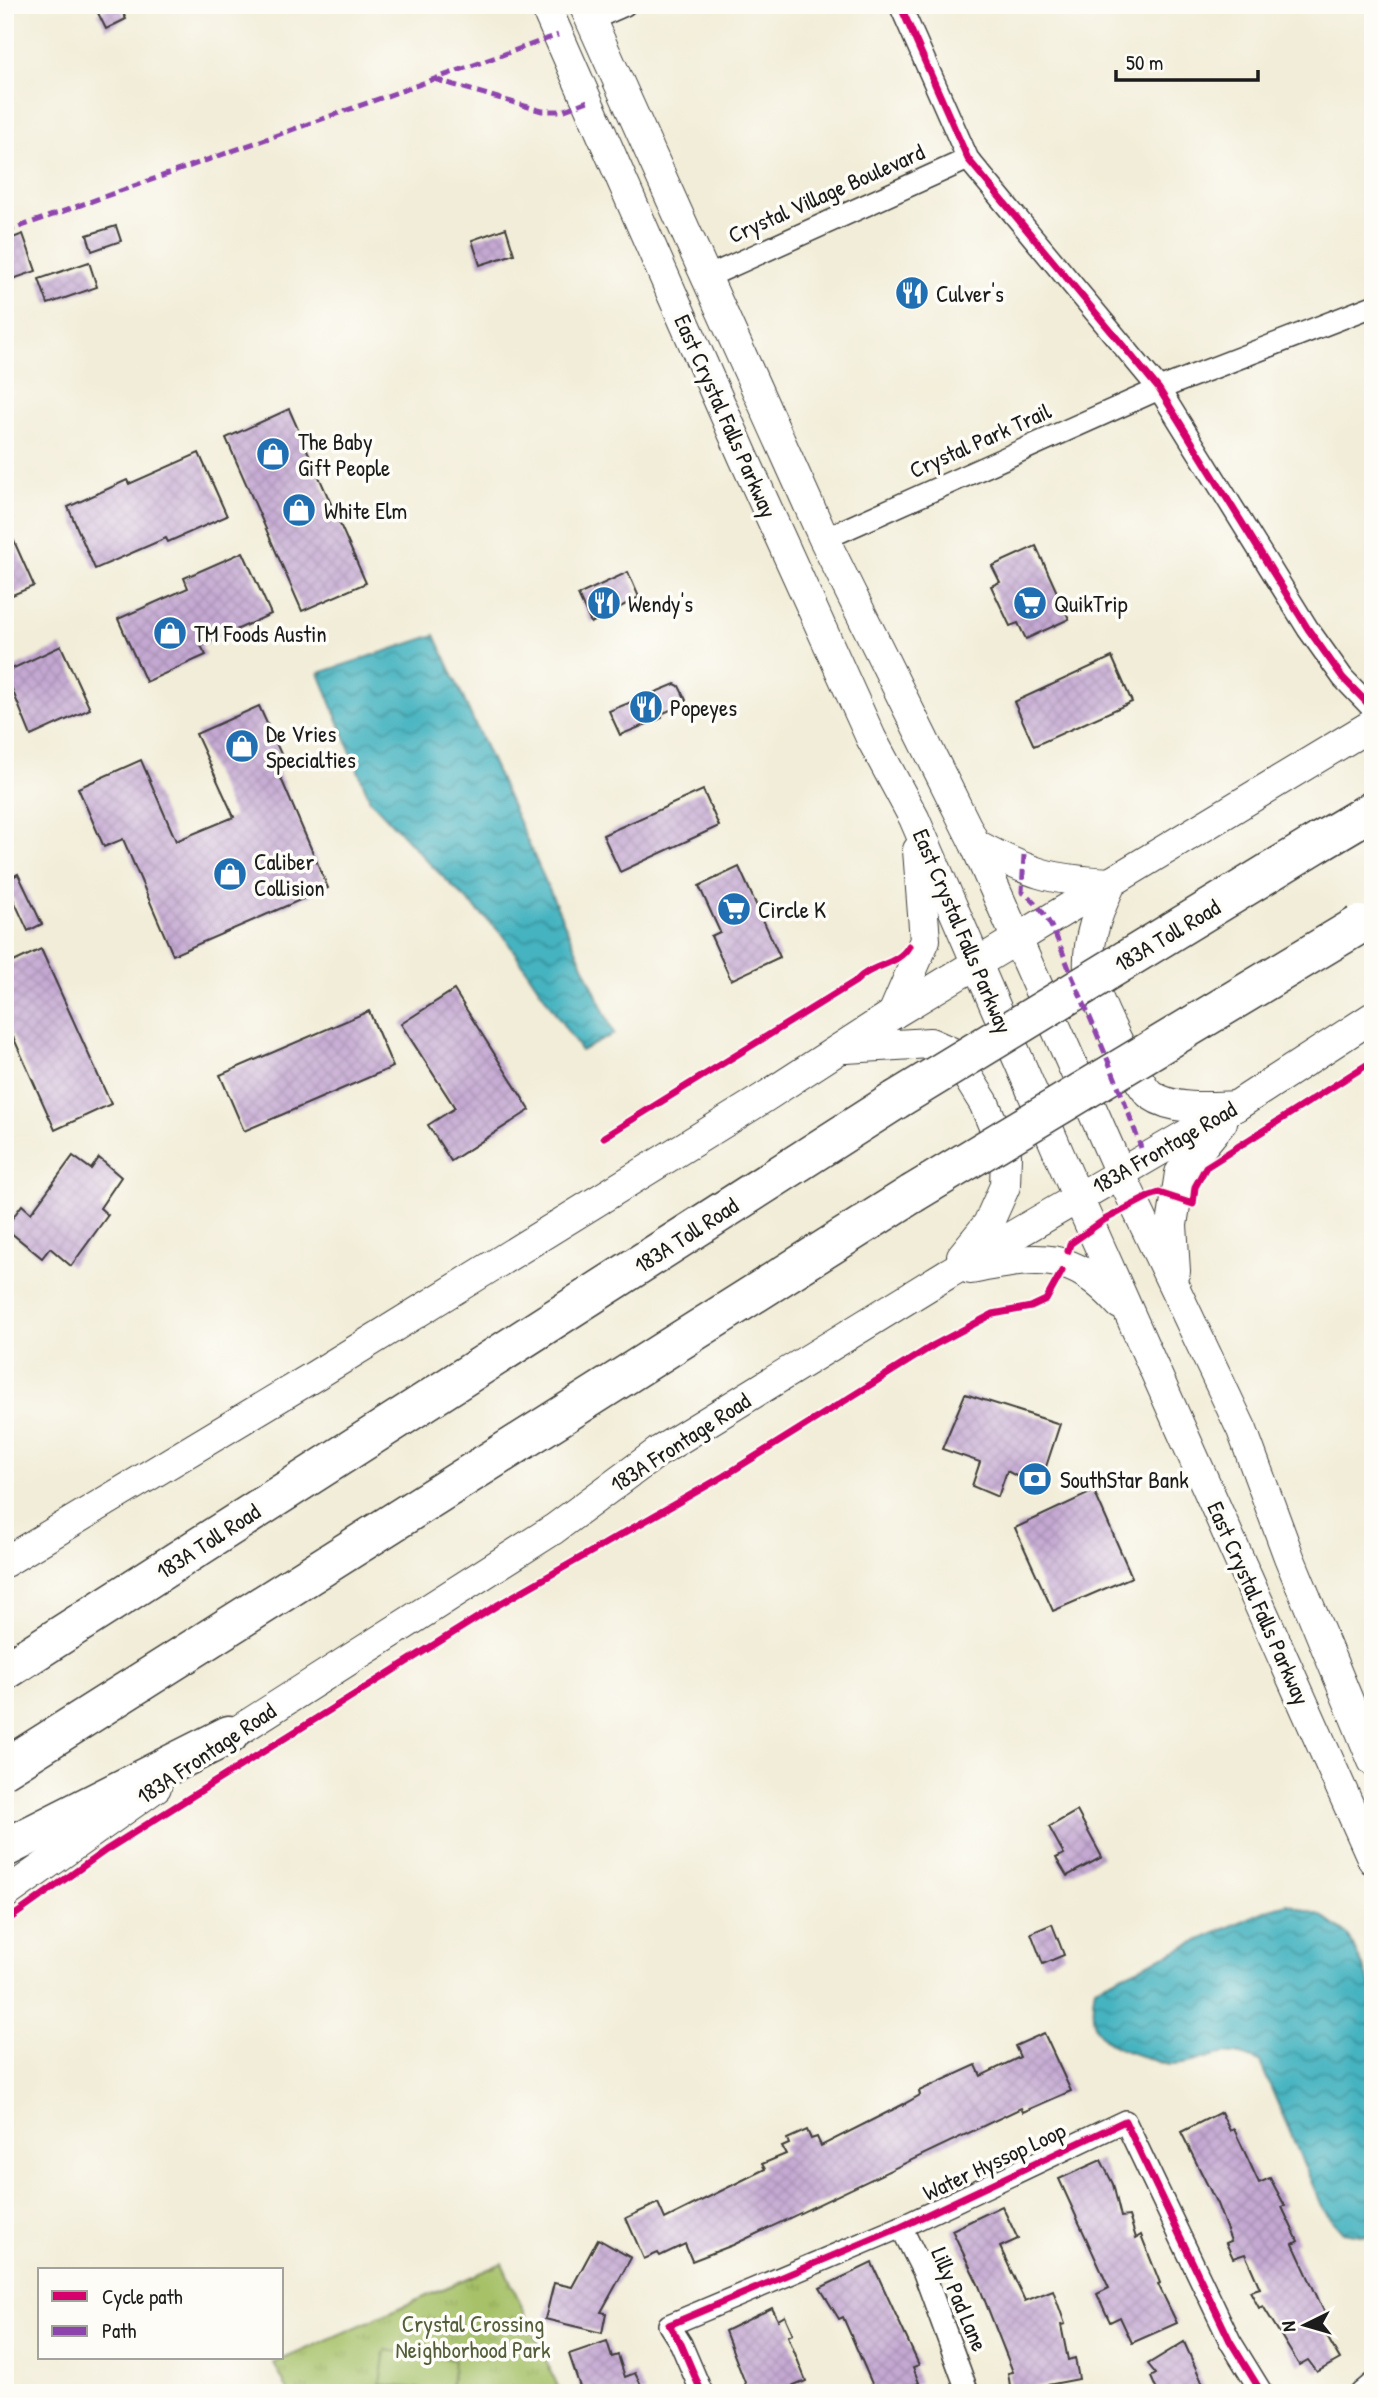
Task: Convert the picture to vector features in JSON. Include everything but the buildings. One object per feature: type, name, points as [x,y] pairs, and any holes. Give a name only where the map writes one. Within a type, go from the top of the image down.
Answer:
[{"type":"highway","name":"183A Toll Road","points":[[5,1671],[895,1100],[1373,810]]},
{"type":"highway","points":[[5,1768],[912,1194],[1366,921]]},
{"type":"highway","points":[[5,1848],[229,1735]]},
{"type":"main road","name":"East Crystal Falls Parkway","points":[[545,5],[871,738],[914,818],[1078,1198],[1373,1860]]},
{"type":"main road","name":"East Crystal Falls Parkway","points":[[588,13],[824,539],[975,844],[1120,1173],[1176,1285],[1242,1430],[1289,1557],[1373,1760]]},
{"type":"main road","points":[[558,35],[588,13]]},
{"type":"main road","points":[[672,293],[707,277]]},
{"type":"main road","points":[[5,1562],[316,1375],[893,1014],[1373,724]]},
{"type":"main road","points":[[893,1014],[925,940],[914,818]]},
{"type":"main road","points":[[975,844],[1022,870],[1063,881],[1111,883]]},
{"type":"main road","points":[[1111,883],[1091,928],[1089,973],[1124,1054],[1150,1094],[1177,1104],[1236,1106]]},
{"type":"main road","name":"183A Frontage Road","points":[[5,1894],[229,1735],[554,1529],[658,1452],[948,1273],[1236,1106],[1373,1017]]},
{"type":"main road","points":[[839,1049],[930,1043],[953,1053],[984,1103],[1006,1155],[1005,1186],[988,1224],[948,1273]]},
{"type":"main road","points":[[1176,1285],[1172,1225],[1180,1173],[1236,1106]]},
{"type":"main road","points":[[948,1273],[1044,1258],[1065,1262],[1104,1285],[1132,1316]]},
{"type":"main road","points":[[1247,1574],[1289,1557]]},
{"type":"street","points":[[588,13],[625,5]]},
{"type":"street","points":[[900,5],[968,159],[1159,389],[1308,629],[1343,678],[1373,709]]},
{"type":"street","name":"Crystal Village Boulevard","points":[[707,277],[968,159]]},
{"type":"street","name":"Crystal Park Trail","points":[[824,539],[1159,389],[1373,306]]},
{"type":"street","name":"Water Hyssop Loop","points":[[702,2393],[681,2344],[669,2325],[901,2227],[1125,2121],[1230,2342],[1262,2393]]},
{"type":"street","name":"Lilly Pad Lane","points":[[901,2227],[924,2273],[968,2393]]},
{"type":"street","points":[[1361,2393],[1373,2384]]},
{"type":"green space","name":"Crystal Crossing Neighborhood Park","points":[[502,2263],[561,2393],[289,2393],[274,2363]]},
{"type":"green space","points":[[385,2350],[454,2360],[450,2393],[380,2384]]},
{"type":"water","points":[[435,635],[614,1034],[581,1051],[503,935],[431,865],[370,800],[319,673]]},
{"type":"water","points":[[1288,1904],[1320,1915],[1348,1935],[1373,1988],[1373,2237],[1343,2232],[1323,2209],[1260,2062],[1245,2056],[1223,2054],[1185,2063],[1164,2064],[1115,2046],[1099,2034],[1095,2025],[1095,1987],[1267,1910]]},
{"type":"marked path","points":[[5,232],[558,35]]},
{"type":"marked path","points":[[434,79],[542,111],[562,111],[588,101]]},
{"type":"marked path","points":[[1024,855],[1022,892],[1041,910],[1055,933],[1141,1148]]},
{"type":"cycle path","points":[[900,5],[968,159],[1159,389],[1308,629],[1343,678],[1373,709]]},
{"type":"cycle path","points":[[604,1137],[862,975],[898,958],[909,946]]},
{"type":"cycle path","points":[[1068,1251],[1070,1244],[1104,1220],[1150,1196],[1159,1193],[1193,1204],[1195,1187],[1206,1167],[1373,1061]]},
{"type":"cycle path","points":[[5,1922],[106,1850],[496,1606],[724,1476],[934,1345],[993,1314],[1031,1307],[1046,1300],[1062,1271]]},
{"type":"cycle path","points":[[702,2393],[681,2344],[669,2325],[901,2227],[1125,2121],[1230,2341],[1262,2393]]},
{"type":"place","name":"Culver's","points":[[912,293]]},
{"type":"place","name":"The Baby Gift People","points":[[273,454]]},
{"type":"place","name":"White Elm","points":[[299,510]]},
{"type":"place","name":"Wendy's","points":[[604,603]]},
{"type":"place","name":"QuikTrip","points":[[1030,603]]},
{"type":"place","name":"TM Foods Austin","points":[[170,633]]},
{"type":"place","name":"Popeyes","points":[[646,707]]},
{"type":"place","name":"De Vries Specialties","points":[[242,746]]},
{"type":"place","name":"Caliber Collision","points":[[230,874]]},
{"type":"place","name":"Circle K","points":[[734,909]]},
{"type":"place","name":"SouthStar Bank","points":[[1035,1479]]}]
